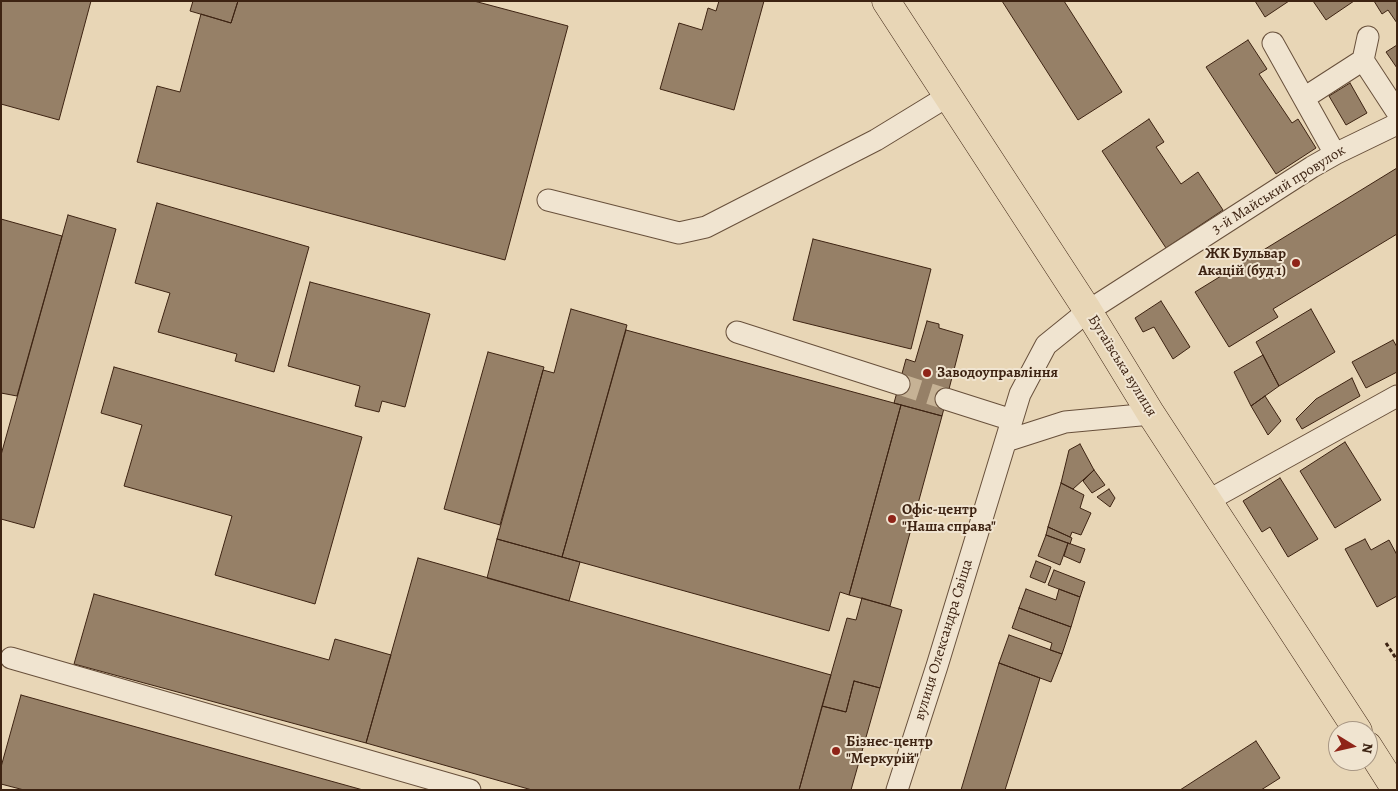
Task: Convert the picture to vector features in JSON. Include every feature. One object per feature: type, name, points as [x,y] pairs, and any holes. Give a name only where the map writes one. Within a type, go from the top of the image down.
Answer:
[{"type":"main road","name":"Бугаївська вулиця","points":[[886,1],[1352,721]]},
{"type":"main road","points":[[1378,762],[1396,790]]},
{"type":"street","points":[[1368,37],[1364,60],[1397,112]]},
{"type":"street","points":[[1273,43],[1335,154]]},
{"type":"street","points":[[1304,98],[1364,60]]},
{"type":"street","points":[[548,200],[679,233],[706,227],[876,140],[948,96]]},
{"type":"street","name":"3-й Майський провулок","points":[[1088,311],[1335,154],[1397,124]]},
{"type":"street","name":"вулиця Олександра Свіща","points":[[897,790],[1020,394],[1046,345],[1088,311]]},
{"type":"street","points":[[737,332],[899,384]]},
{"type":"street","points":[[1208,500],[1397,396]]},
{"type":"street","points":[[946,399],[1012,420]]},
{"type":"street","points":[[1006,440],[1065,422],[1152,414]]},
{"type":"street","points":[[11,658],[470,790]]},
{"type":"path","points":[[1386,643],[1397,660]]},
{"type":"building","points":[[1,1],[91,1],[59,120],[1,104]]},
{"type":"building","points":[[193,1],[238,1],[231,23],[190,11]]},
{"type":"building","points":[[238,1],[474,1],[568,26],[505,260],[137,162],[157,86],[180,92],[201,14],[231,23]]},
{"type":"building","points":[[719,1],[764,1],[734,110],[660,89],[679,23],[702,30],[708,8],[716,11]]},
{"type":"building","points":[[1002,1],[1064,1],[1122,92],[1078,120]]},
{"type":"building","points":[[1255,1],[1289,1],[1265,17]]},
{"type":"building","points":[[1313,1],[1354,1],[1326,20]]},
{"type":"building","points":[[1374,1],[1397,1],[1397,23],[1388,10],[1382,14]]},
{"type":"building","points":[[1248,40],[1267,69],[1259,74],[1292,123],[1298,119],[1316,148],[1276,174],[1206,67]]},
{"type":"building","points":[[1397,45],[1397,68],[1386,52]]},
{"type":"building","points":[[1350,83],[1367,113],[1346,125],[1329,96]]},
{"type":"building","points":[[1149,119],[1164,142],[1156,147],[1181,184],[1198,172],[1223,210],[1166,248],[1102,151]]},
{"type":"building","name":"ЖК Бульвар Акацій (буд 1)","points":[[1397,168],[1397,234],[1273,309],[1278,317],[1229,347],[1195,292]]},
{"type":"building","points":[[157,203],[309,247],[274,372],[235,361],[237,354],[158,332],[170,293],[135,283]]},
{"type":"building","points":[[68,215],[116,229],[34,528],[1,519],[1,455]]},
{"type":"building","points":[[1,219],[62,236],[17,396],[1,393]]},
{"type":"building","points":[[813,239],[931,269],[911,349],[793,320]]},
{"type":"building","points":[[310,282],[430,314],[405,407],[382,401],[379,412],[355,406],[360,386],[288,366]]},
{"type":"building","points":[[1161,301],[1190,347],[1173,359],[1154,327],[1143,332],[1135,318]]},
{"type":"building","points":[[571,309],[627,325],[562,557],[497,539],[543,370],[554,373]]},
{"type":"building","points":[[1311,309],[1335,352],[1279,386],[1256,342]]},
{"type":"building","name":"Заводоуправління","points":[[927,321],[939,324],[939,328],[963,335],[942,416],[894,403],[906,359],[915,362]]},
{"type":"building","points":[[626,330],[901,405],[849,595],[840,592],[829,631],[562,557]]},
{"type":"building","points":[[1393,340],[1397,347],[1397,372],[1366,388],[1352,362]]},
{"type":"building","points":[[488,352],[544,367],[500,525],[444,509]]},
{"type":"building","points":[[1263,355],[1279,386],[1251,406],[1234,372]]},
{"type":"building","points":[[114,367],[362,437],[315,604],[215,575],[232,516],[124,486],[142,425],[101,413]]},
{"type":"building","points":[[1352,378],[1360,396],[1302,429],[1296,419],[1316,399]]},
{"type":"building","points":[[1265,396],[1281,421],[1268,435],[1251,406]]},
{"type":"building","name":"Офіс-центр \"Наша справа\"","points":[[901,405],[942,416],[890,606],[849,595]]},
{"type":"building","points":[[1345,442],[1381,500],[1335,528],[1300,471]]},
{"type":"building","points":[[1080,444],[1094,470],[1073,489],[1061,483],[1069,450]]},
{"type":"building","points":[[1094,470],[1105,485],[1092,493],[1083,481]]},
{"type":"building","points":[[1280,478],[1318,539],[1288,557],[1270,527],[1262,532],[1243,501]]},
{"type":"building","points":[[1061,483],[1084,495],[1080,508],[1091,513],[1081,535],[1072,532],[1070,537],[1048,527]]},
{"type":"building","points":[[1109,489],[1115,498],[1110,507],[1097,497]]},
{"type":"building","points":[[1048,527],[1072,538],[1070,544],[1046,535]]},
{"type":"building","points":[[1046,535],[1068,543],[1060,565],[1038,556]]},
{"type":"building","points":[[497,539],[580,562],[569,601],[487,578]]},
{"type":"building","points":[[1365,539],[1371,550],[1389,540],[1397,555],[1397,596],[1377,607],[1345,549]]},
{"type":"building","points":[[1068,543],[1085,549],[1080,563],[1064,556]]},
{"type":"building","points":[[418,558],[831,675],[799,790],[532,790],[366,743]]},
{"type":"building","points":[[1036,561],[1051,567],[1045,583],[1030,577]]},
{"type":"building","points":[[1054,570],[1085,582],[1080,597],[1048,585]]},
{"type":"building","points":[[1026,589],[1056,600],[1059,589],[1080,597],[1071,627],[1019,608]]},
{"type":"building","points":[[94,594],[329,660],[335,639],[391,655],[366,743],[74,664]]},
{"type":"building","points":[[862,598],[902,610],[880,688],[854,681],[846,712],[822,706],[847,618],[856,620]]},
{"type":"building","points":[[1019,608],[1071,627],[1062,654],[1050,650],[1052,643],[1012,628]]},
{"type":"building","points":[[1009,635],[1062,654],[1051,682],[999,663]]},
{"type":"building","points":[[999,663],[1040,678],[1005,790],[961,790]]},
{"type":"building","name":"Бізнес-центр \"Меркурій\"","points":[[854,681],[880,688],[851,790],[799,790],[822,706],[846,712]]},
{"type":"building","points":[[21,695],[363,790],[24,790],[1,784],[1,767]]},
{"type":"building","points":[[1256,741],[1280,778],[1261,790],[1180,790]]},
{"type":"tunnel","points":[[899,384],[946,399]]},
{"type":"place","name":"ЖК Бульвар Акацій (буд 1)","points":[[1296,263]]},
{"type":"place","name":"Заводоуправління","points":[[927,373]]},
{"type":"place","name":"Офіс-центр \"Наша справа\"","points":[[892,519]]},
{"type":"place","name":"Бізнес-центр \"Меркурій\"","points":[[836,751]]}]
